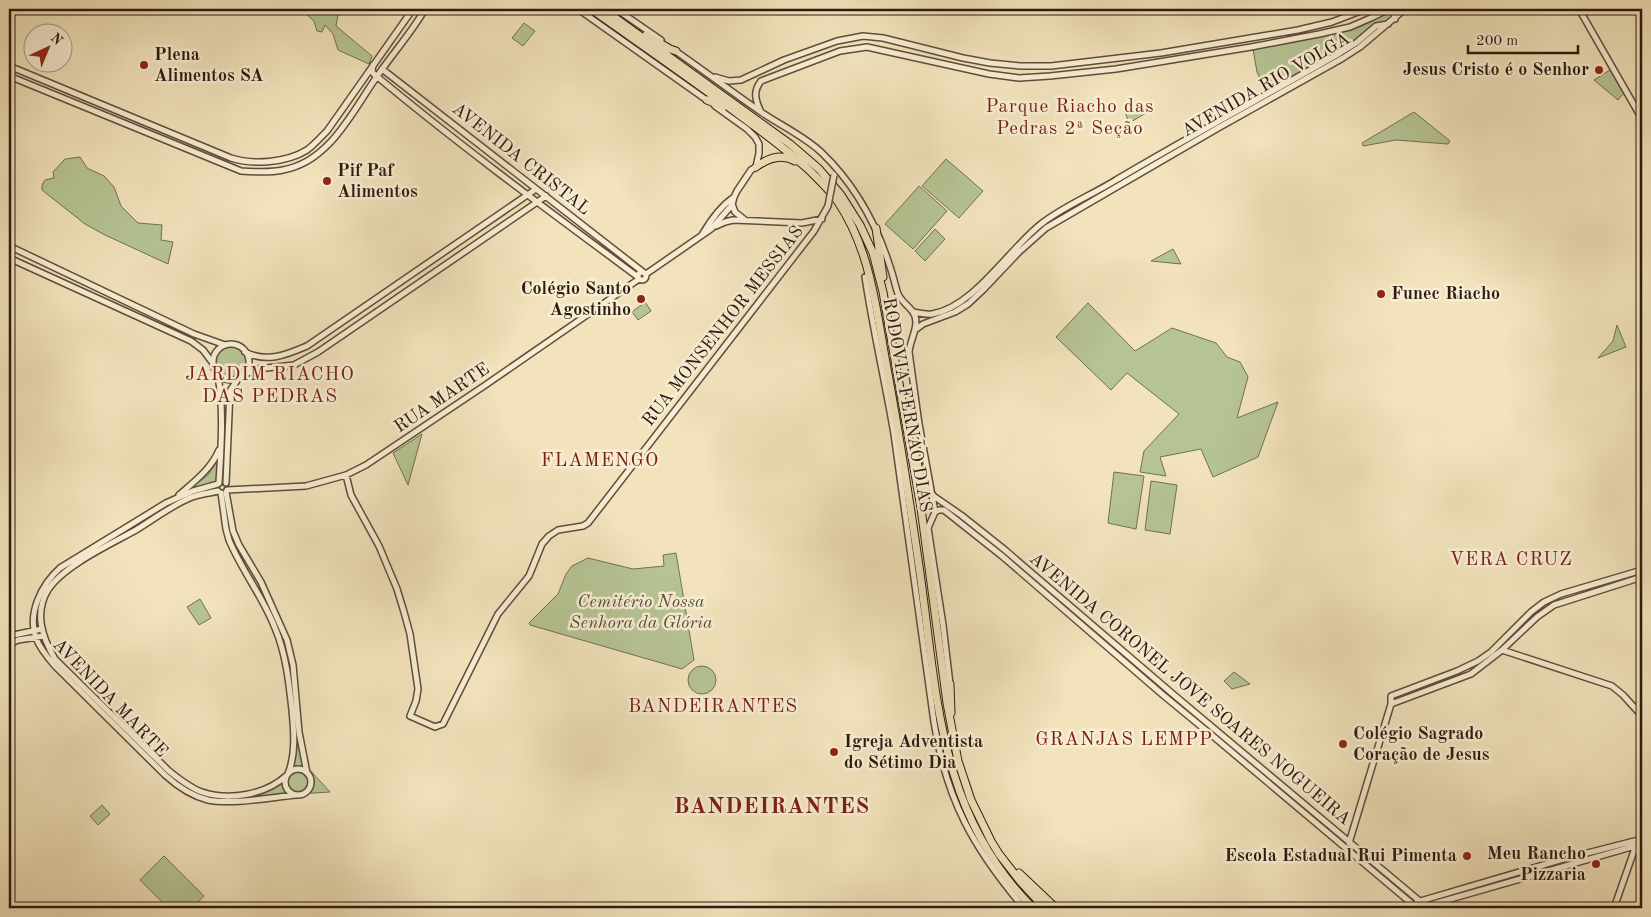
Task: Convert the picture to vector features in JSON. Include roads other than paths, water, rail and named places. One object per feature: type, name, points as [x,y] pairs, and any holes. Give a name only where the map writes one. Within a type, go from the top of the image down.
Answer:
[{"type":"highway","name":"RODOVIA FERNÃO DIAS","points":[[591,9],[786,149],[825,186],[837,200],[851,224],[862,250],[874,297],[918,558],[938,704],[949,762],[963,804],[984,845],[1002,873],[1033,908]]},
{"type":"highway","name":"RODOVIA FERNÃO DIAS","points":[[602,9],[790,144],[819,170],[841,195],[860,225],[873,253],[883,292],[921,508],[947,703],[958,761],[981,822],[999,854],[1045,908]]},
{"type":"highway","points":[[623,23],[634,27],[676,51]]},
{"type":"highway","points":[[708,100],[719,104],[755,126]]},
{"type":"highway","points":[[756,166],[776,157],[788,157],[825,186]]},
{"type":"highway","points":[[876,228],[881,253],[883,292]]},
{"type":"highway","points":[[862,250],[865,277]]},
{"type":"highway","points":[[904,412],[917,457],[928,528]]},
{"type":"highway","points":[[921,485],[932,495]]},
{"type":"highway","points":[[950,684],[952,702],[951,723]]},
{"type":"highway","points":[[999,854],[1056,908]]},
{"type":"street","points":[[9,66],[242,162],[261,162],[288,158],[306,150],[318,141],[413,9]]},
{"type":"street","points":[[9,76],[241,171],[284,170],[303,163],[317,154],[335,137],[376,76],[425,9]]},
{"type":"street","points":[[578,9],[708,100],[755,137],[759,144],[760,153],[756,166],[751,170],[711,229]]},
{"type":"street","name":"RODOVIA FERNÃO DIAS","points":[[616,9],[761,112],[820,151],[850,187],[876,228],[890,265],[898,294],[913,312],[915,320],[915,330],[910,342],[909,352],[919,424],[935,512],[928,528],[950,684]]},
{"type":"street","points":[[711,76],[729,81],[741,80],[784,60],[837,41],[863,36],[883,38],[990,63],[1020,66],[1076,64],[1298,30],[1332,22],[1366,9]]},
{"type":"street","points":[[761,112],[756,102],[755,92],[761,81],[840,51],[867,47],[960,68],[1019,78],[1076,74],[1251,47],[1319,34],[1356,24],[1389,9]]},
{"type":"street","points":[[1393,9],[1395,19]]},
{"type":"street","points":[[1388,24],[1405,9]]},
{"type":"street","points":[[1579,9],[1642,119]]},
{"type":"street","name":"AVENIDA RIO VOLGA","points":[[913,312],[931,314],[947,309],[965,299],[1014,248],[1048,219],[1182,141],[1340,53],[1356,43],[1376,26],[1388,24]]},
{"type":"street","name":"AVENIDA RIO VOLGA","points":[[915,330],[923,324],[956,312],[968,304],[1019,252],[1046,228],[1343,58],[1388,24]]},
{"type":"street","points":[[801,66],[796,60],[810,51]]},
{"type":"street","points":[[960,68],[963,58]]},
{"type":"street","points":[[373,64],[372,72],[376,76]]},
{"type":"street","points":[[1076,64],[1079,70],[1076,74]]},
{"type":"street","name":"AVENIDA CRISTAL","points":[[382,69],[644,273]]},
{"type":"street","name":"AVENIDA CRISTAL","points":[[376,76],[418,111],[639,278]]},
{"type":"street","points":[[393,90],[399,82]]},
{"type":"street","points":[[418,111],[425,102]]},
{"type":"street","points":[[344,106],[353,111]]},
{"type":"street","name":"RUA MONSENHOR MESSIAS","points":[[346,475],[351,495],[382,554],[397,589],[410,634],[418,689],[410,716],[435,728],[443,724],[498,614],[529,576],[542,544],[558,530],[583,526],[588,523],[814,231],[828,206],[834,175],[829,161]]},
{"type":"street","points":[[9,246],[194,334],[225,345],[234,344],[255,357],[271,357],[290,353],[307,346],[536,188]]},
{"type":"street","points":[[9,258],[191,341],[203,350],[212,362],[218,375],[221,399],[221,444],[218,484],[225,489],[236,538],[261,582],[288,640],[294,665],[299,732],[310,781],[309,787],[304,793],[297,795],[291,793],[285,782],[293,759],[293,732],[285,661],[274,626],[229,540],[226,529],[225,489],[230,391],[238,379],[250,371],[265,367],[294,365],[318,352],[546,196]]},
{"type":"street","points":[[730,203],[738,216],[750,222]]},
{"type":"street","points":[[702,235],[706,226],[730,203]]},
{"type":"street","points":[[644,273],[719,224],[729,221],[802,223],[822,219]]},
{"type":"street","name":"RUA MARTE","points":[[225,489],[267,489],[306,486],[346,475],[366,465],[484,386],[639,278],[645,279],[644,273]]},
{"type":"street","name":"RODOVIA FERNÃO DIAS","points":[[865,277],[894,434],[941,761],[951,793],[974,841],[1002,883],[1024,908]]},
{"type":"street","points":[[212,362],[216,351],[225,345]]},
{"type":"street","points":[[243,375],[249,361],[245,352]]},
{"type":"street","points":[[218,375],[228,380],[238,379]]},
{"type":"street","points":[[175,499],[203,474],[214,460],[221,444]]},
{"type":"street","name":"AVENIDA MARTE","points":[[104,711],[55,658],[42,629],[41,599],[52,584],[70,568],[192,497],[225,489],[223,482],[193,491],[175,499],[60,568],[50,576],[35,610],[34,631],[36,638],[49,659],[167,773],[177,785],[210,801],[244,801],[297,795]]},
{"type":"street","name":"AVENIDA CORONEL JOVE SOARES NOGUEIRA","points":[[932,495],[1426,907]]},
{"type":"street","name":"AVENIDA CORONEL JOVE SOARES NOGUEIRA","points":[[935,512],[944,510],[959,518]]},
{"type":"street","points":[[148,514],[152,520]]},
{"type":"street","name":"AVENIDA CORONEL JOVE SOARES NOGUEIRA","points":[[1020,567],[1163,695],[1416,907]]},
{"type":"street","points":[[1347,850],[1391,704],[1391,696],[1478,662],[1544,602],[1561,594],[1642,570]]},
{"type":"street","points":[[1391,704],[1471,674],[1502,650],[1546,609],[1566,600],[1642,577]]},
{"type":"street","points":[[9,636],[42,629]]},
{"type":"street","points":[[9,644],[18,640],[44,636]]},
{"type":"street","points":[[1502,650],[1612,686],[1642,716]]},
{"type":"street","points":[[287,775],[296,769],[307,773]]},
{"type":"street","name":"AVENIDA MARTE","points":[[167,773],[203,792],[219,795],[243,794],[270,788],[287,775]]},
{"type":"street","points":[[243,794],[244,801]]},
{"type":"street","points":[[1416,907],[1417,902],[1420,901],[1551,863],[1639,842]]},
{"type":"street","points":[[1426,907],[1639,842]]},
{"type":"street","points":[[1614,908],[1639,842]]},
{"type":"street","points":[[1380,878],[1384,872]]},
{"type":"place","name":"Plena Alimentos SA","points":[[144,65]]},
{"type":"place","name":"Jesus Cristo é o Senhor","points":[[1599,70]]},
{"type":"place","name":"Pif Paf Alimentos","points":[[327,181]]},
{"type":"place","name":"Funec Riacho","points":[[1381,294]]},
{"type":"place","name":"Colégio Santo Agostinho","points":[[641,299]]},
{"type":"place","name":"Colégio Sagrado Coração de Jesus","points":[[1343,744]]},
{"type":"place","name":"Igreja Adventista do Sétimo Dia","points":[[834,752]]},
{"type":"place","name":"Escola Estadual Rui Pimenta","points":[[1467,856]]},
{"type":"place","name":"Meu Rancho Pizzaria","points":[[1596,864]]},
{"type":"district","name":"Parque Riacho das Pedras 2ª Seção","points":[[1070,118]]},
{"type":"district","name":"JARDIM RIACHO DAS PEDRAS","points":[[270,386]]},
{"type":"district","name":"FLAMENGO","points":[[600,461]]},
{"type":"district","name":"VERA CRUZ","points":[[1511,560]]},
{"type":"district","name":"BANDEIRANTES","points":[[713,707]]},
{"type":"district","name":"GRANJAS LEMPP","points":[[1124,740]]},
{"type":"district","name":"BANDEIRANTES","points":[[772,807]]},
{"type":"park label","name":"Cemitério Nossa Senhora da Glória","points":[[641,612]]}]
